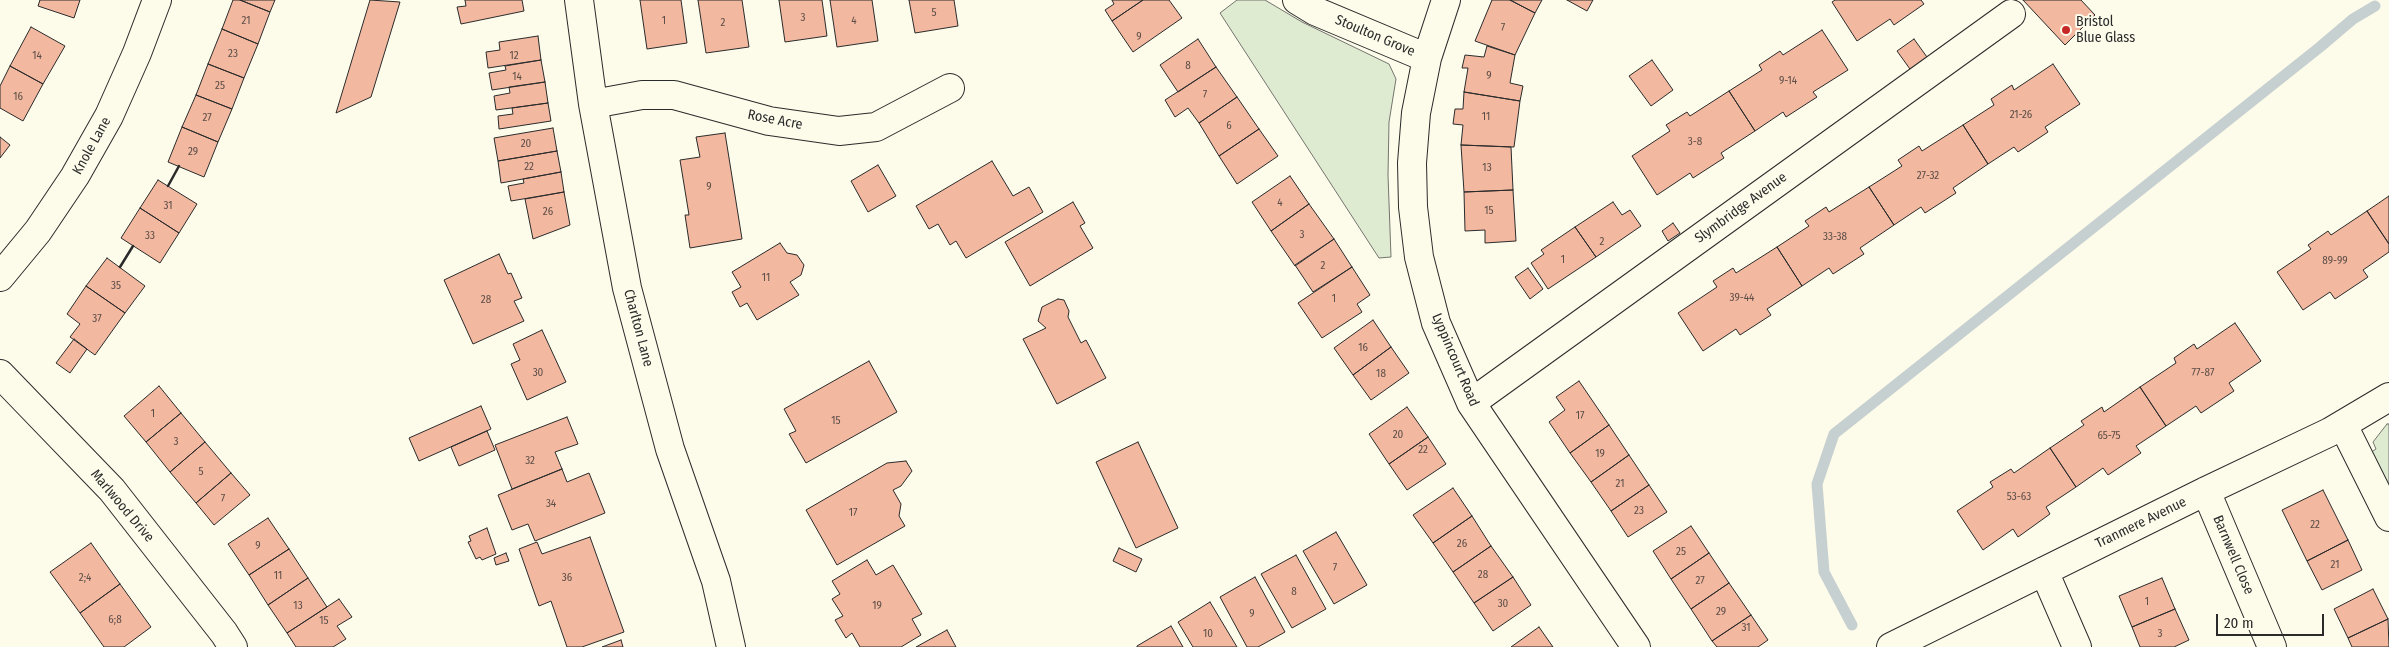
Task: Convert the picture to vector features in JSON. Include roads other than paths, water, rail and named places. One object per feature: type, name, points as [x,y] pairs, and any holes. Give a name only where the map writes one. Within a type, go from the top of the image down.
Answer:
[{"type":"street","name":"Knole Lane","points":[[0,277],[38,231],[76,176],[109,116],[137,53],[157,0]]},
{"type":"street","name":"Charlton Lane","points":[[579,0],[593,104],[627,288],[670,449],[716,581],[731,647]]},
{"type":"street","name":"Stoulton Grove","points":[[1298,0],[1315,12],[1427,58]]},
{"type":"street","name":"Lyppincourt Road","points":[[1446,0],[1427,58],[1416,113],[1412,163],[1413,208],[1419,257],[1436,323],[1471,403],[1636,647]]},
{"type":"street","name":"Slymbridge Avenue","points":[[1471,403],[2011,14]]},
{"type":"street","name":"Rose Acre","points":[[593,104],[642,95],[674,95],[770,121],[839,131],[876,127],[950,88]]},
{"type":"street","name":"Marlwood Drive","points":[[0,374],[112,490],[233,647]]},
{"type":"street","name":"Tranmere Avenue","points":[[1891,647],[2343,425],[2389,397]]},
{"type":"street","points":[[2343,425],[2389,517]]},
{"type":"street","name":"Barnwell Close","points":[[2206,491],[2272,647]]},
{"type":"street","points":[[2044,571],[2078,647]]},
{"type":"waterway","points":[[1852,625],[1824,572],[1817,484],[1834,434],[2353,19],[2375,6]]},
{"type":"place","name":"Bristol Blue Glass","points":[[2066,30]]}]
